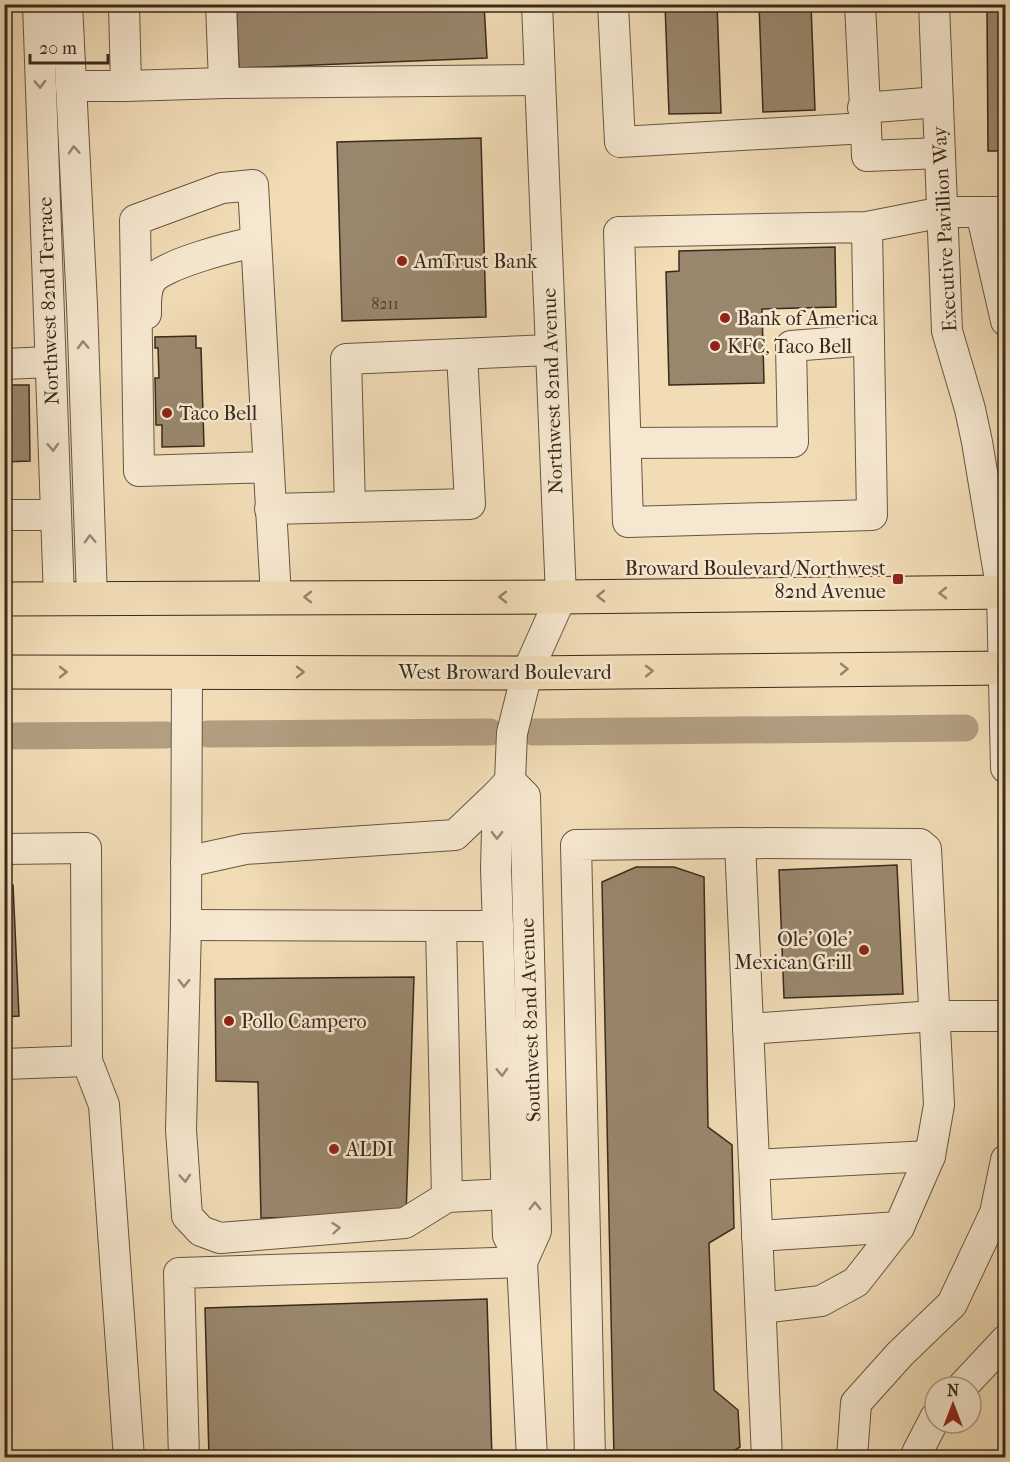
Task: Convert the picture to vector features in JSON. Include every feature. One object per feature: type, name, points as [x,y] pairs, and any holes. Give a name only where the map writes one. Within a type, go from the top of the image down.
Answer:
[{"type":"main road","points":[[4,598],[561,597],[1004,592]]},
{"type":"main road","name":"West Broward Boulevard","points":[[4,672],[527,673],[1004,668]]},
{"type":"street","name":"Northwest 82nd Terrace","points":[[38,4],[59,598]]},
{"type":"street","name":"Northwest 82nd Terrace","points":[[67,4],[82,305],[92,598]]},
{"type":"street","points":[[124,4],[126,86]]},
{"type":"street","points":[[221,4],[224,83]]},
{"type":"street","name":"Northwest 82nd Avenue","points":[[537,4],[561,597]]},
{"type":"street","points":[[613,4],[620,142],[864,118],[938,102]]},
{"type":"street","points":[[860,4],[867,156],[940,153]]},
{"type":"street","name":"Executive Pavillion Way","points":[[934,4],[947,331],[978,442],[1004,592],[1005,768]]},
{"type":"street","points":[[71,86],[539,80]]},
{"type":"street","points":[[268,467],[139,471],[135,220],[222,188],[253,185],[276,597]]},
{"type":"street","points":[[867,227],[872,515],[628,522],[619,232],[867,227],[943,212],[993,212],[1005,321]]},
{"type":"street","points":[[138,436],[150,422],[146,301],[150,281],[164,269],[239,245],[256,242]]},
{"type":"street","points":[[626,443],[793,442],[791,346],[869,340]]},
{"type":"street","points":[[350,507],[345,359],[550,350]]},
{"type":"street","points":[[270,509],[470,504],[462,354]]},
{"type":"street","points":[[4,364],[50,362]]},
{"type":"street","points":[[4,515],[56,515]]},
{"type":"street","name":"Southwest 82nd Avenue","points":[[522,1262],[536,1231],[515,1021],[498,926],[504,788],[512,733],[527,673],[561,597]]},
{"type":"street","points":[[187,672],[186,925],[181,1130],[187,1216],[201,1231],[220,1238],[405,1223],[447,1197],[506,1194]]},
{"type":"street","points":[[186,862],[245,849],[455,835],[504,788]]},
{"type":"street","name":"Southwest 82nd Avenue","points":[[504,788],[525,796],[506,1194],[508,1236],[522,1262],[532,1458]]},
{"type":"street","points":[[740,843],[767,1458]]},
{"type":"street","points":[[590,1458],[576,845],[920,844],[926,849],[939,1105],[930,1156],[899,1227],[856,1282],[821,1301],[761,1308]]},
{"type":"street","points":[[4,849],[86,848],[87,1061],[104,1105],[129,1458]]},
{"type":"street","points":[[186,925],[498,926]]},
{"type":"street","points":[[441,926],[447,1197]]},
{"type":"street","points":[[748,1029],[935,1016],[1005,1016]]},
{"type":"street","points":[[4,1064],[87,1061]]},
{"type":"street","points":[[754,1165],[930,1156]]},
{"type":"street","points":[[852,1458],[856,1403],[900,1354],[952,1304],[995,1213],[1005,1160]]},
{"type":"street","points":[[758,1236],[899,1227]]},
{"type":"street","points":[[184,1458],[179,1273],[522,1262]]},
{"type":"street","points":[[973,1375],[1005,1340]]},
{"type":"street","points":[[917,1458],[917,1453],[926,1435]]},
{"type":"building","points":[[236,4],[484,4],[487,58],[239,68]]},
{"type":"building","points":[[665,4],[717,4],[721,113],[669,114]]},
{"type":"building","points":[[759,4],[811,4],[815,110],[763,112]]},
{"type":"building","points":[[987,4],[1006,4],[1006,151],[988,151]]},
{"type":"building","points":[[481,138],[486,317],[342,321],[337,142]]},
{"type":"building","name":"KFC, Taco Bell","points":[[835,247],[836,307],[762,309],[764,383],[669,385],[666,272],[679,271],[679,251]]},
{"type":"building","points":[[196,336],[196,348],[201,348],[204,446],[162,447],[162,425],[156,425],[155,378],[159,378],[158,348],[155,348],[155,337]]},
{"type":"building","points":[[4,385],[29,385],[30,461],[4,462]]},
{"type":"building","points":[[897,865],[903,994],[784,998],[779,870]]},
{"type":"building","points":[[636,867],[674,867],[704,877],[708,1127],[732,1145],[734,1228],[709,1243],[714,1390],[738,1410],[740,1447],[722,1458],[614,1458],[602,882]]},
{"type":"building","points":[[4,885],[13,885],[19,1016],[4,1017]]},
{"type":"building","name":"ALDI","points":[[414,977],[406,1215],[261,1218],[258,1082],[216,1081],[215,979]]},
{"type":"building","points":[[487,1299],[492,1458],[209,1458],[205,1308]]},
{"type":"waterway","points":[[534,732],[965,728]]},
{"type":"waterway","points":[[208,734],[490,732]]},
{"type":"waterway","points":[[4,736],[166,735]]},
{"type":"place","name":"AmTrust Bank","points":[[402,261]]},
{"type":"place","name":"Bank of America","points":[[725,318]]},
{"type":"place","name":"KFC, Taco Bell","points":[[715,346]]},
{"type":"place","name":"Taco Bell","points":[[167,413]]},
{"type":"place","name":"Broward Boulevard/Northwest 82nd Avenue","points":[[898,579]]},
{"type":"place","name":"Ole' Ole' Mexican Grill","points":[[864,950]]},
{"type":"place","name":"Pollo Campero","points":[[229,1021]]},
{"type":"place","name":"ALDI","points":[[334,1149]]}]
